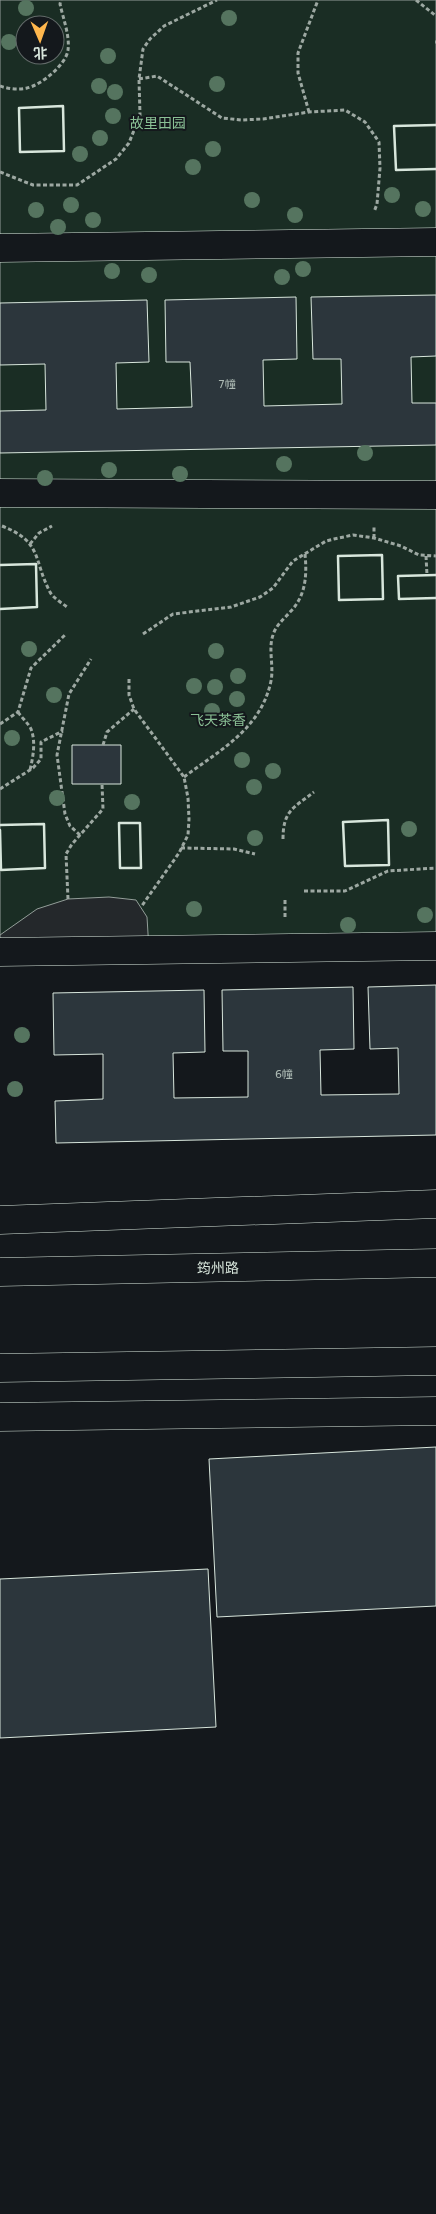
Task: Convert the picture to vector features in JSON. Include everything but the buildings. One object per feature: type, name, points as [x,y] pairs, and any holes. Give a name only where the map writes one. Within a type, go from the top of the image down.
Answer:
[{"type":"main road","points":[[0,248],[436,242]]},
{"type":"main road","points":[[0,493],[436,495]]},
{"type":"main road","points":[[0,952],[436,946]]},
{"type":"main road","points":[[0,1220],[436,1204]]},
{"type":"main road","points":[[0,1263],[32,1271]]},
{"type":"main road","name":"筠州路","points":[[0,1272],[436,1263]]},
{"type":"main road","points":[[0,1368],[436,1362]]},
{"type":"main road","points":[[0,1416],[436,1411]]},
{"type":"path","points":[[0,86],[7,89],[28,88],[52,74],[62,64],[68,52],[68,42],[60,4],[61,0]]},
{"type":"path","points":[[0,172],[33,185],[77,186],[116,159],[129,143],[140,114],[139,79],[143,49],[150,39],[164,26],[217,0]]},
{"type":"path","points":[[309,112],[298,73],[298,53],[318,0]]},
{"type":"path","points":[[416,0],[436,16]]},
{"type":"path","points":[[139,79],[158,76],[222,118],[241,120],[263,119],[309,112],[345,110],[365,122],[379,142],[380,168],[377,204],[362,244]]},
{"type":"path","points":[[0,525],[19,533],[30,544],[38,556],[50,594],[67,607]]},
{"type":"path","points":[[143,634],[172,614],[231,607],[260,597],[273,588],[293,562],[326,541],[353,535],[384,540],[419,555],[436,556]]},
{"type":"path","points":[[184,777],[245,731],[261,710],[271,681],[272,636],[277,625],[301,598],[307,573],[305,554]]},
{"type":"path","points":[[426,556],[427,575]]},
{"type":"path","points":[[0,724],[18,712],[31,668],[66,634]]},
{"type":"path","points":[[80,835],[70,826],[61,788],[57,754],[69,694],[91,659]]},
{"type":"path","points":[[129,679],[129,695],[134,708],[184,777],[189,819],[188,836],[142,907]]},
{"type":"path","points":[[103,745],[107,732],[134,708]]},
{"type":"path","points":[[18,712],[30,727],[33,738],[34,752],[30,770]]},
{"type":"path","points":[[0,788],[30,770],[41,758],[41,742],[63,731]]},
{"type":"path","points":[[68,898],[66,854],[103,809],[102,784]]},
{"type":"path","points":[[283,839],[283,824],[286,814],[314,792]]},
{"type":"path","points":[[181,848],[234,849],[255,854]]},
{"type":"path","points":[[304,891],[344,891],[388,871],[436,868]]},
{"type":"green space","points":[[0,0],[436,0],[436,946],[0,952]]},
{"type":"shaded area","points":[[109,897],[136,900],[147,917],[149,950],[0,952],[0,935],[37,909],[68,899]]},
{"type":"wall","points":[[63,106],[64,151],[20,152],[19,108],[63,106]]},
{"type":"wall","points":[[436,125],[394,126],[396,170],[436,169]]},
{"type":"wall","points":[[382,555],[383,599],[339,600],[338,556],[382,555]]},
{"type":"wall","points":[[0,565],[36,564],[37,607],[0,609]]},
{"type":"wall","points":[[436,575],[398,576],[399,599],[436,598]]},
{"type":"wall","points":[[388,820],[389,865],[345,866],[343,822],[388,820]]},
{"type":"wall","points":[[119,823],[140,823],[141,868],[120,868],[119,823]]},
{"type":"wall","points":[[0,825],[44,824],[45,868],[1,870],[0,830]]},
{"type":"park label","name":"故里田园","points":[[158,123]]},
{"type":"park label","name":"飞天茶香","points":[[218,720]]}]
